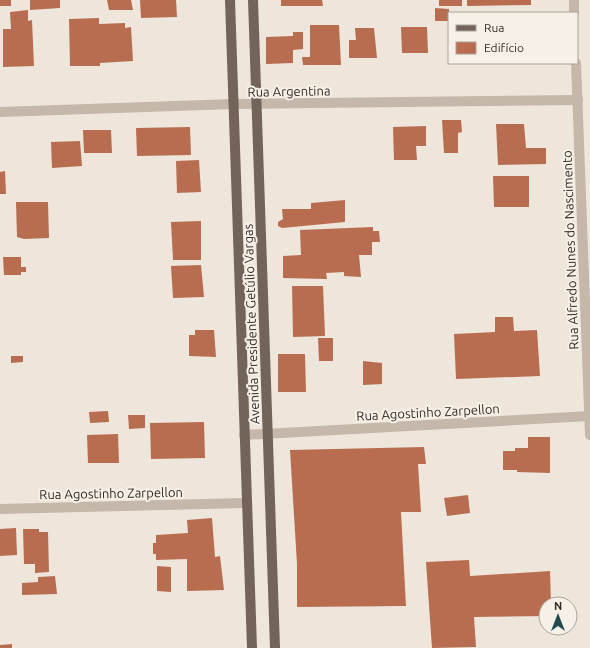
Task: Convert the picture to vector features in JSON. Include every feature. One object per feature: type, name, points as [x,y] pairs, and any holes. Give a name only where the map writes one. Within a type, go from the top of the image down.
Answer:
[{"type":"main road","name":"Avenida Presidente Getúlio Vargas","points":[[230,0],[252,648]]},
{"type":"main road","name":"Avenida Presidente Getúlio Vargas","points":[[253,0],[276,648]]},
{"type":"street","points":[[574,0],[574,12]]},
{"type":"street","name":"Rua Alfredo Nunes do Nascimento","points":[[576,64],[589,359],[590,435]]},
{"type":"street","name":"Rua Argentina","points":[[0,112],[234,104],[578,100]]},
{"type":"street","name":"Rua Agostinho Zarpellon","points":[[244,435],[590,416]]},
{"type":"street","name":"Rua Agostinho Zarpellon","points":[[0,509],[246,503]]},
{"type":"building","points":[[0,0],[11,0],[11,6],[0,6]]},
{"type":"building","points":[[30,0],[60,0],[60,8],[30,10]]},
{"type":"building","points":[[107,0],[131,0],[133,10],[109,10]]},
{"type":"building","points":[[140,0],[176,0],[177,17],[141,18]]},
{"type":"building","points":[[281,0],[322,0],[323,6],[281,6]]},
{"type":"building","points":[[439,0],[462,0],[462,6],[439,6]]},
{"type":"building","points":[[467,0],[531,0],[531,5],[467,6]]},
{"type":"building","points":[[435,8],[449,9],[448,21],[435,21]]},
{"type":"building","points":[[28,10],[28,21],[32,20],[34,66],[3,67],[3,29],[11,29],[10,12]]},
{"type":"building","points":[[99,18],[99,24],[125,23],[125,28],[131,27],[133,61],[100,63],[100,66],[70,66],[69,19]]},
{"type":"building","points":[[310,25],[339,25],[341,65],[303,65],[302,57],[310,57]]},
{"type":"building","points":[[401,27],[427,27],[428,53],[402,53]]},
{"type":"building","points":[[355,28],[374,28],[377,58],[349,58],[349,40],[356,40]]},
{"type":"building","points":[[293,32],[303,32],[303,49],[293,50],[293,63],[266,64],[266,37],[293,36]]},
{"type":"building","points":[[442,120],[461,120],[462,132],[458,133],[458,153],[444,153]]},
{"type":"building","points":[[496,124],[524,124],[526,148],[546,148],[546,164],[498,165]]},
{"type":"building","points":[[426,126],[426,146],[416,146],[417,160],[394,160],[393,127]]},
{"type":"building","points":[[190,127],[191,155],[137,156],[136,128]]},
{"type":"building","points":[[83,130],[111,130],[112,153],[84,153]]},
{"type":"building","points":[[80,141],[82,166],[52,168],[51,142]]},
{"type":"building","points":[[199,160],[201,192],[177,193],[176,161]]},
{"type":"building","points":[[5,171],[6,194],[0,194],[0,172]]},
{"type":"building","points":[[493,176],[529,176],[529,207],[494,207]]},
{"type":"building","points":[[345,200],[345,222],[282,228],[278,226],[278,222],[283,219],[282,209],[311,209],[311,203]]},
{"type":"building","points":[[16,202],[48,202],[49,238],[24,239],[17,237]]},
{"type":"building","points":[[201,221],[201,260],[173,260],[171,222]]},
{"type":"building","points":[[373,227],[373,231],[379,231],[380,242],[372,242],[372,255],[359,255],[361,277],[344,276],[344,272],[326,273],[327,279],[283,278],[283,256],[301,255],[300,230]]},
{"type":"building","points":[[3,257],[21,257],[21,267],[26,267],[26,272],[21,272],[21,275],[4,275]]},
{"type":"building","points":[[201,265],[204,297],[173,298],[171,266]]},
{"type":"building","points":[[292,286],[323,286],[325,336],[293,337]]},
{"type":"building","points":[[495,317],[513,317],[514,331],[537,330],[540,376],[456,379],[454,334],[495,332]]},
{"type":"building","points":[[195,330],[214,330],[216,357],[189,356],[189,335],[195,335]]},
{"type":"building","points":[[318,338],[333,338],[333,361],[319,361]]},
{"type":"building","points":[[278,354],[305,354],[306,392],[278,392]]},
{"type":"building","points":[[11,356],[23,356],[23,362],[11,363]]},
{"type":"building","points":[[363,361],[382,363],[382,384],[363,385]]},
{"type":"building","points":[[108,411],[109,422],[90,423],[89,412]]},
{"type":"building","points":[[128,415],[145,415],[145,428],[129,429]]},
{"type":"building","points":[[204,422],[205,458],[151,459],[150,423]]},
{"type":"building","points":[[118,434],[119,463],[88,463],[87,435]]},
{"type":"building","points":[[528,437],[550,437],[550,473],[503,470],[503,451],[515,451],[515,448],[528,448]]},
{"type":"building","points":[[424,447],[426,464],[418,464],[421,512],[401,512],[406,606],[297,607],[297,564],[290,450]]},
{"type":"building","points":[[468,495],[470,513],[447,516],[444,498]]},
{"type":"building","points":[[212,518],[215,557],[220,556],[224,590],[187,591],[187,559],[156,560],[156,554],[153,554],[153,543],[156,543],[156,535],[188,533],[187,520]]},
{"type":"building","points":[[16,528],[17,555],[0,556],[0,529]]},
{"type":"building","points":[[23,529],[39,529],[39,532],[48,532],[49,572],[35,573],[35,564],[24,564]]},
{"type":"building","points":[[469,560],[470,576],[550,571],[551,596],[538,596],[538,616],[474,617],[476,647],[432,648],[426,562]]},
{"type":"building","points":[[157,566],[171,567],[171,592],[157,591]]},
{"type":"building","points":[[55,576],[57,594],[22,595],[22,583],[38,582],[38,577]]},
{"type":"building","points":[[12,644],[12,648],[0,648],[0,645]]}]
